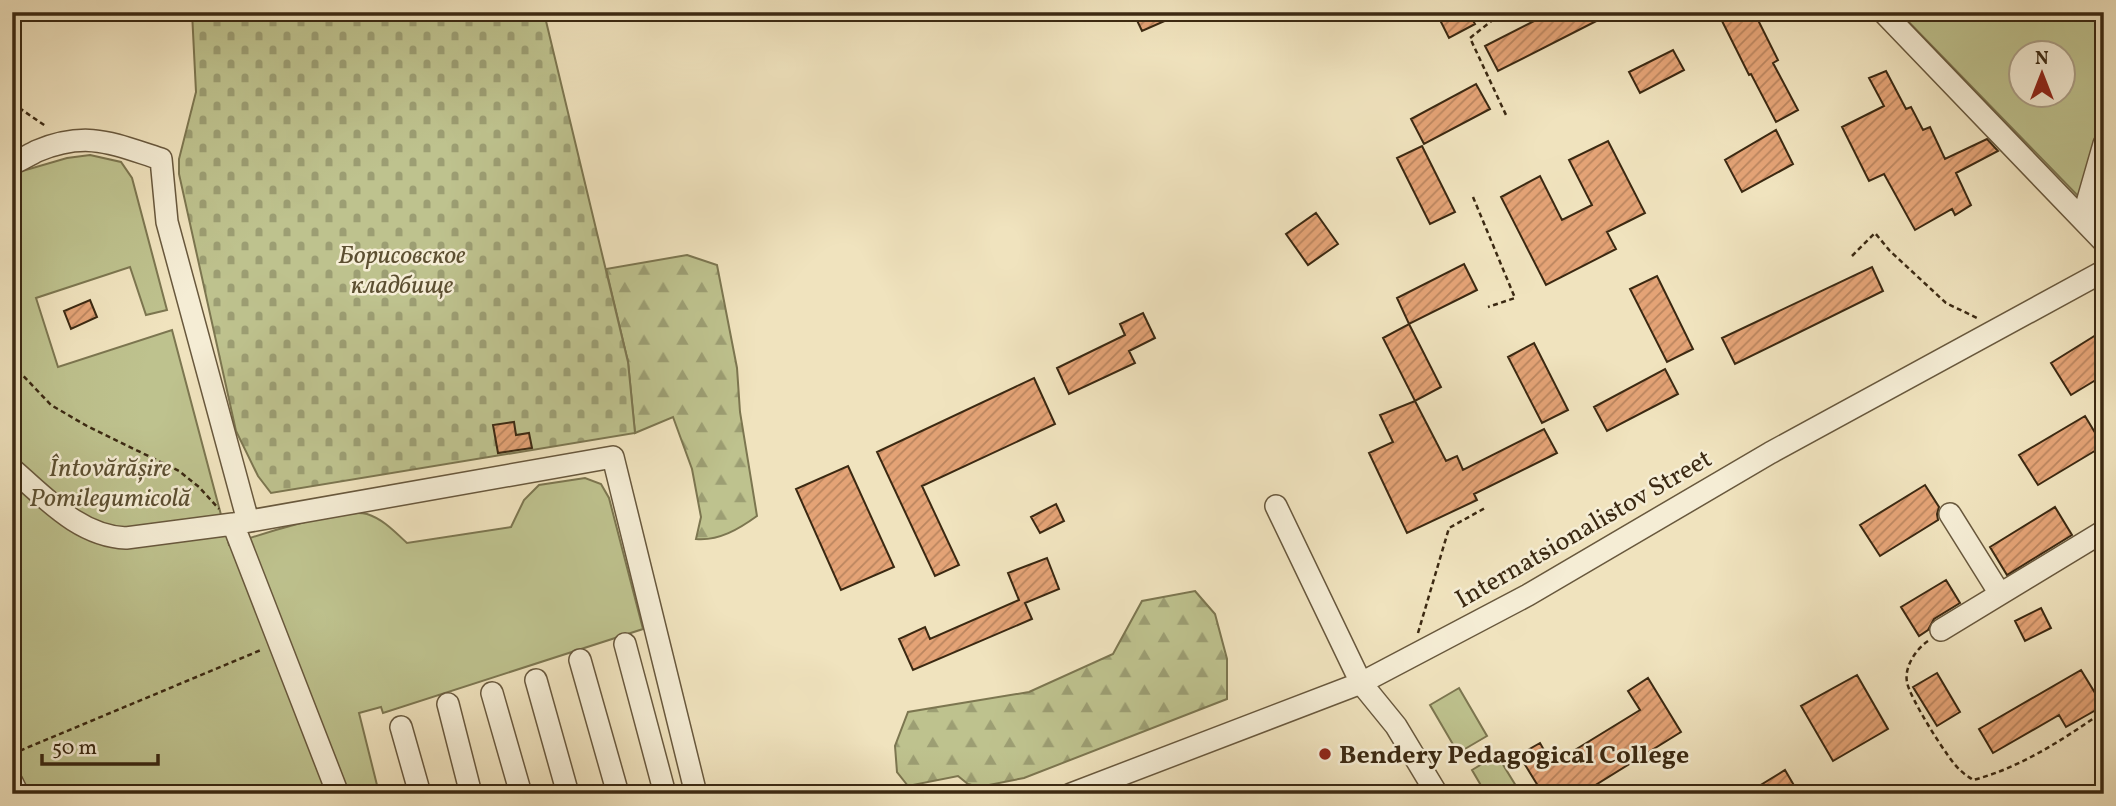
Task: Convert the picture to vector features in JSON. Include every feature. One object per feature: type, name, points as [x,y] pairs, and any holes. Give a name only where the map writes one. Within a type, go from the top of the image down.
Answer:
[{"type":"street","points":[[1883,12],[2104,242]]},
{"type":"street","points":[[12,164],[38,151],[87,139],[106,141],[161,159],[167,222],[240,522],[280,642],[338,794]]},
{"type":"street","points":[[2082,217],[2104,144]]},
{"type":"street","name":"Internatsionalistov Street","points":[[1071,794],[1361,683],[1528,595],[1770,453],[2104,271]]},
{"type":"street","points":[[12,469],[71,519],[94,533],[109,538],[154,536],[613,457],[696,794]]},
{"type":"street","points":[[1276,506],[1361,683],[1396,726],[1437,794]]},
{"type":"street","points":[[1951,514],[2000,594]]},
{"type":"street","points":[[1941,630],[2104,531]]},
{"type":"street","points":[[625,644],[664,794]]},
{"type":"street","points":[[580,660],[618,794]]},
{"type":"street","points":[[536,680],[568,794]]},
{"type":"street","points":[[492,693],[521,794]]},
{"type":"street","points":[[448,704],[471,794]]},
{"type":"street","points":[[401,727],[420,794]]},
{"type":"street","points":[[12,782],[18,794]]},
{"type":"path","points":[[2075,12],[2104,23]]},
{"type":"path","points":[[1494,19],[1470,37],[1506,115]]},
{"type":"path","points":[[12,103],[37,122],[73,142]]},
{"type":"path","points":[[1473,197],[1515,299],[1488,307]]},
{"type":"path","points":[[1852,256],[1875,233],[1890,251],[1946,303],[1998,328]]},
{"type":"path","points":[[12,364],[41,397],[64,414],[162,462],[189,479],[240,522]]},
{"type":"path","points":[[1412,656],[1449,528],[1485,508]]},
{"type":"path","points":[[1941,630],[1919,647],[1906,681],[1913,698],[1958,769],[1973,780],[2025,760],[2104,711]]},
{"type":"path","points":[[12,754],[280,642]]},
{"type":"green space","name":"Борисовское кладбище","points":[[192,12],[537,12],[546,21],[628,362],[635,433],[271,493],[258,476],[236,431],[179,174],[179,159],[196,92]]},
{"type":"green space","points":[[1899,12],[2104,12],[2104,223]]},
{"type":"green space","name":"Întovărășire Pomilegumicolă","points":[[90,155],[121,162],[132,178],[167,310],[146,315],[130,267],[36,298],[58,367],[172,330],[229,545],[299,524],[356,513],[378,519],[407,543],[511,527],[524,500],[539,485],[585,478],[601,484],[609,498],[643,629],[383,713],[381,707],[359,713],[377,785],[350,794],[12,794],[12,174],[67,158]]},
{"type":"green space","points":[[687,255],[717,265],[737,368],[740,412],[757,516],[728,533],[704,539],[696,539],[701,517],[692,469],[673,417],[635,433],[628,362],[606,269]]},
{"type":"green space","points":[[1195,591],[1215,614],[1227,659],[1227,699],[1024,778],[979,787],[968,784],[958,776],[908,786],[897,772],[895,746],[908,712],[1029,692],[1113,654],[1142,601]]},
{"type":"green space","points":[[1459,688],[1487,736],[1458,753],[1430,705]]},
{"type":"green space","points":[[1497,755],[1521,794],[1486,794],[1472,770]]},
{"type":"building","points":[[1133,12],[1185,12],[1142,31]]},
{"type":"building","points":[[1436,12],[1468,12],[1475,24],[1449,38]]},
{"type":"building","points":[[1552,12],[1614,12],[1498,71],[1485,46]]},
{"type":"building","points":[[1741,12],[1754,12],[1778,60],[1773,63],[1798,110],[1776,122],[1722,21]]},
{"type":"building","points":[[1673,50],[1684,70],[1640,93],[1629,72]]},
{"type":"building","points":[[1886,71],[1906,109],[1911,107],[1923,130],[1930,127],[1945,159],[1987,139],[1998,151],[1956,173],[1971,205],[1955,215],[1952,209],[1915,230],[1884,174],[1869,181],[1842,127],[1884,106],[1869,78]]},
{"type":"building","points":[[1476,84],[1490,109],[1424,144],[1411,119]]},
{"type":"building","points":[[1776,130],[1793,164],[1742,192],[1725,160]]},
{"type":"building","points":[[1608,141],[1645,213],[1607,232],[1616,249],[1546,285],[1501,197],[1540,176],[1562,220],[1592,205],[1569,160]]},
{"type":"building","points":[[1422,146],[1455,212],[1430,224],[1397,158]]},
{"type":"building","points":[[1316,213],[1338,244],[1308,265],[1286,234]]},
{"type":"building","points":[[1464,264],[1477,290],[1409,324],[1397,298]]},
{"type":"building","points":[[1872,267],[1883,291],[1735,364],[1722,338]]},
{"type":"building","points":[[1657,276],[1693,349],[1667,362],[1630,289]]},
{"type":"building","points":[[90,300],[97,317],[71,329],[64,311]]},
{"type":"building","points":[[1143,313],[1155,338],[1129,351],[1135,363],[1069,394],[1057,368],[1125,335],[1120,324]]},
{"type":"building","points":[[1409,324],[1441,387],[1415,401],[1383,338]]},
{"type":"building","points":[[2104,330],[2104,375],[2071,395],[2051,363]]},
{"type":"building","points":[[1534,343],[1568,410],[1542,423],[1508,357]]},
{"type":"building","points":[[1665,369],[1678,394],[1607,431],[1594,407]]},
{"type":"building","points":[[1034,378],[1055,424],[922,486],[959,565],[935,576],[877,452]]},
{"type":"building","points":[[1415,401],[1446,461],[1457,456],[1463,470],[1544,429],[1557,453],[1474,494],[1477,500],[1407,533],[1369,453],[1393,442],[1380,415]]},
{"type":"building","points":[[2085,416],[2103,446],[2038,485],[2019,455]]},
{"type":"building","points":[[514,422],[516,435],[529,433],[532,448],[498,453],[493,425]]},
{"type":"building","points":[[848,466],[894,567],[841,590],[796,489]]},
{"type":"building","points":[[1925,485],[1939,507],[1938,520],[1880,556],[1860,525]]},
{"type":"building","points":[[1056,504],[1064,521],[1040,533],[1031,517]]},
{"type":"building","points":[[2055,507],[2072,535],[2007,575],[1990,547]]},
{"type":"building","points":[[1047,558],[1059,589],[1025,603],[1032,619],[913,670],[899,639],[925,627],[930,639],[1019,600],[1008,573]]},
{"type":"building","points":[[1946,580],[1960,603],[1934,619],[1928,630],[1919,636],[1901,607]]},
{"type":"building","points":[[2041,608],[2051,628],[2025,641],[2015,621]]},
{"type":"building","points":[[2081,670],[2103,706],[2066,727],[2059,715],[1993,753],[1979,729]]},
{"type":"building","points":[[1937,673],[1960,712],[1937,726],[1913,687]]},
{"type":"building","points":[[1857,675],[1888,729],[1833,761],[1801,706]]},
{"type":"building","points":[[1648,678],[1681,732],[1581,794],[1543,794],[1519,755],[1540,743],[1552,764],[1640,710],[1628,691]]},
{"type":"building","points":[[1785,770],[1799,794],[1746,794]]},
{"type":"place","name":"Bendery Pedagogical College","points":[[1325,754]]}]
